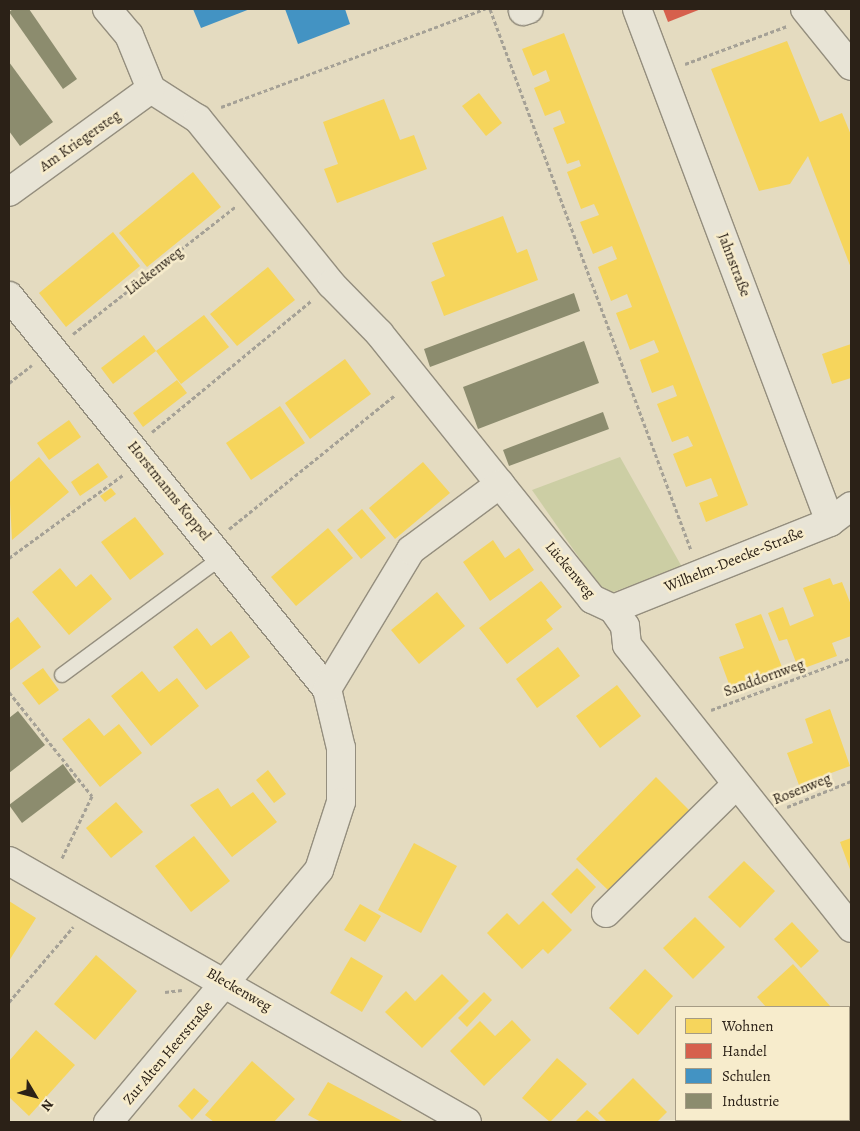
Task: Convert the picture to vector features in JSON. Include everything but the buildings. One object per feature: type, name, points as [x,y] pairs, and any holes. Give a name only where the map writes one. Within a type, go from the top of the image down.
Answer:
[{"type":"street","points":[[107,9],[129,35],[151,89]]},
{"type":"street","name":"Jahnstraße","points":[[637,9],[661,73],[841,514]]},
{"type":"street","points":[[807,13],[851,66]]},
{"type":"street","name":"Lückenweg","points":[[151,89],[198,119],[331,284],[378,333],[413,380],[500,484],[592,599],[613,609]]},
{"type":"street","name":"Am Kriegersteg","points":[[9,192],[151,89]]},
{"type":"street","name":"Horstmanns Koppel","points":[[9,296],[139,454],[327,689],[341,748],[341,802],[319,870],[227,983]]},
{"type":"street","points":[[327,689],[411,550],[500,484]]},
{"type":"street","name":"Wilhelm-Deecke-Straße","points":[[613,609],[841,514]]},
{"type":"street","points":[[613,609],[625,626],[627,645],[762,818],[849,922]]},
{"type":"street","points":[[606,913],[736,785]]},
{"type":"street","name":"Bleckenweg","points":[[9,861],[227,983],[467,1122]]},
{"type":"street","name":"Zur Alten Heerstraße","points":[[108,1122],[227,983]]},
{"type":"lane","points":[[62,675],[216,550]]},
{"type":"path","points":[[198,119],[485,9]]},
{"type":"path","points":[[490,9],[700,574]]},
{"type":"path","points":[[661,73],[807,13]]},
{"type":"path","name":"Lückenweg","points":[[53,350],[255,191]]},
{"type":"path","points":[[9,558],[139,454],[331,284]]},
{"type":"path","points":[[216,550],[413,380]]},
{"type":"path","name":"Sanddornweg","points":[[684,720],[851,658]]},
{"type":"path","points":[[9,692],[92,796],[49,883]]},
{"type":"path","name":"Rosenweg","points":[[762,818],[851,781]]},
{"type":"path","points":[[9,1002],[78,921]]},
{"type":"green space","points":[[620,457],[682,567],[605,595],[532,490]]}]
